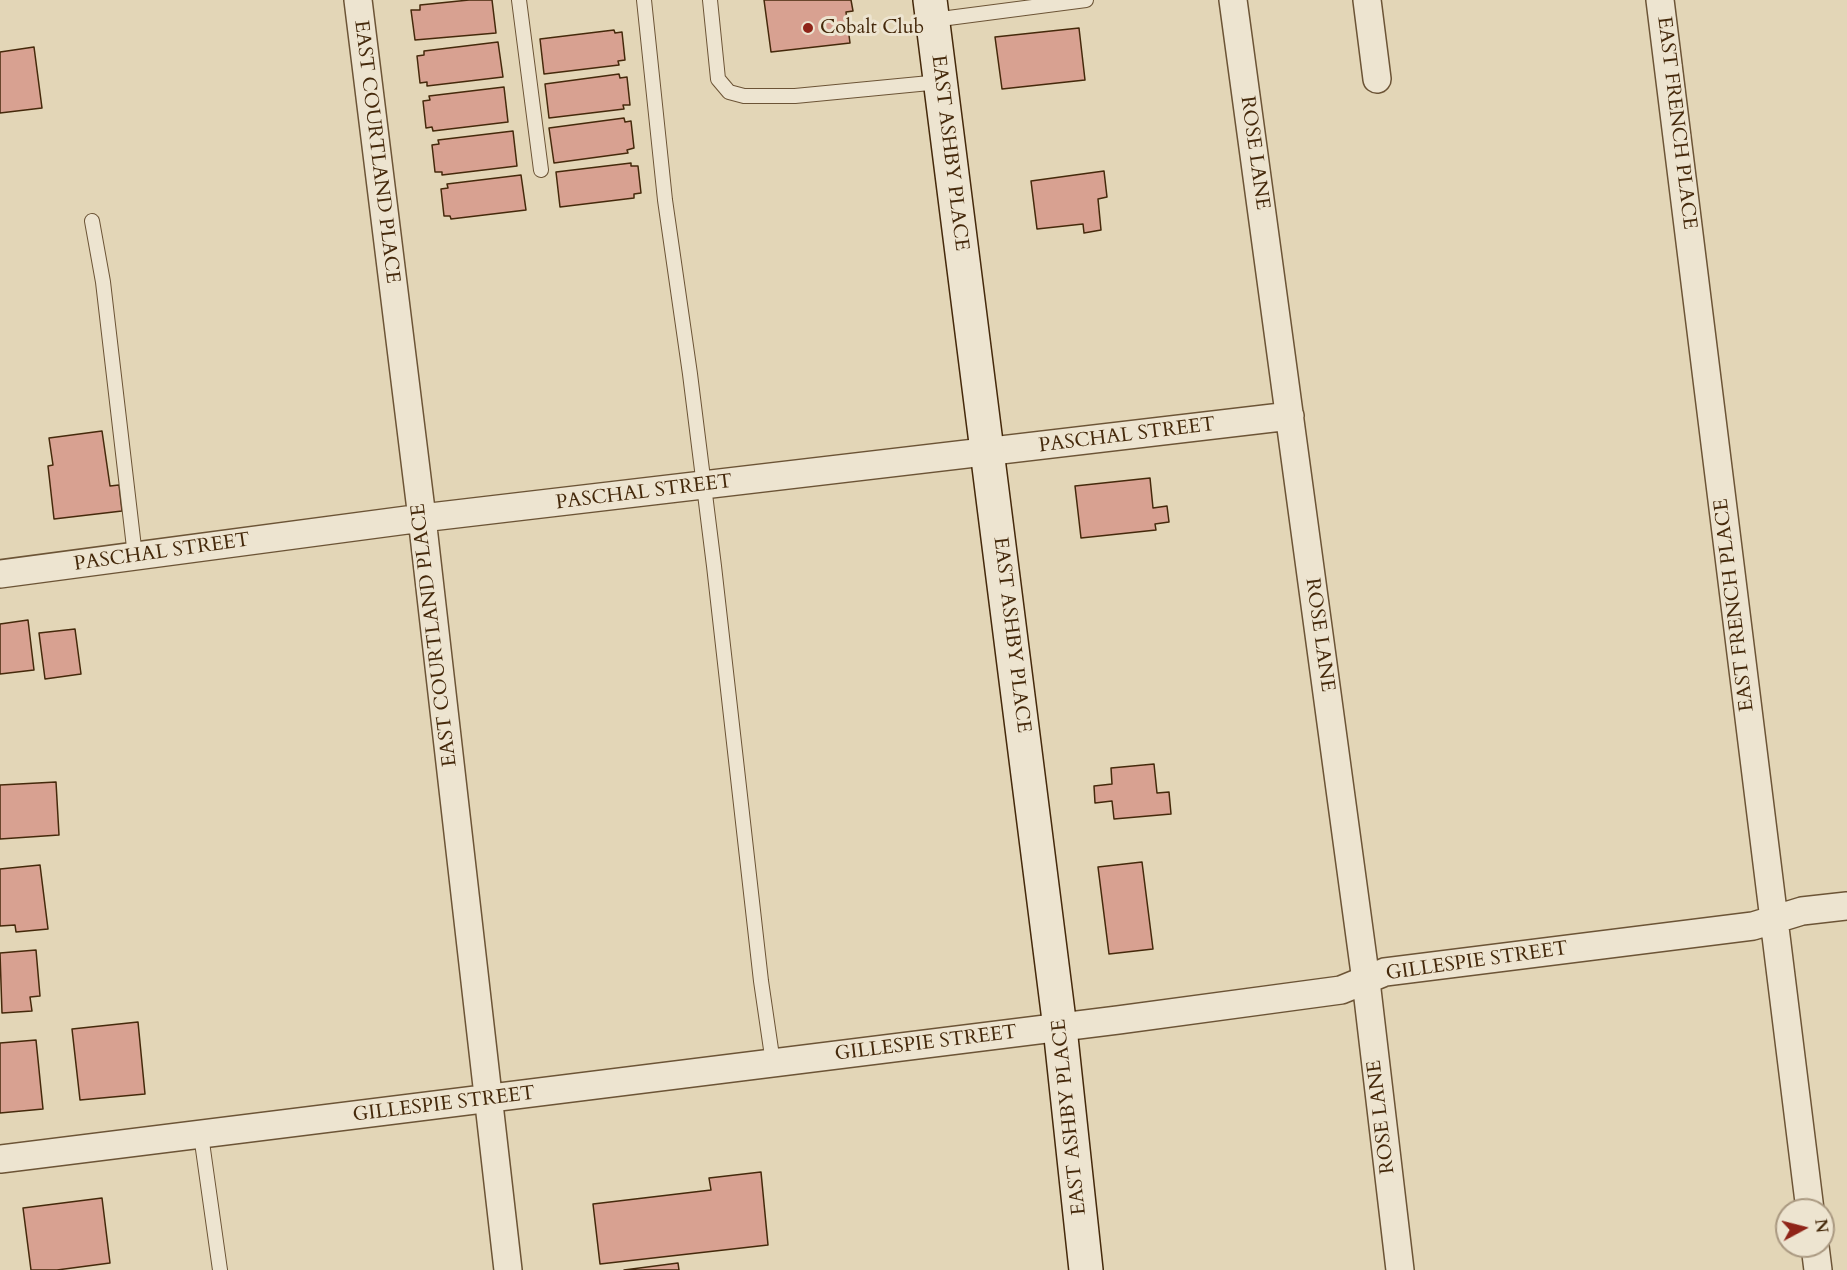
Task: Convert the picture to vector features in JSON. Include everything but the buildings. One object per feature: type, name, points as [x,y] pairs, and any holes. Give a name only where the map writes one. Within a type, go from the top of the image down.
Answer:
[{"type":"main road","name":"EAST ASHBY PLACE","points":[[932,10],[1060,1028],[1086,1270]]},
{"type":"street","name":"EAST COURTLAND PLACE","points":[[358,0],[422,518],[508,1270]]},
{"type":"street","name":"ROSE LANE","points":[[1233,0],[1366,981],[1400,1270]]},
{"type":"street","points":[[1367,0],[1377,79]]},
{"type":"street","name":"EAST FRENCH PLACE","points":[[1660,0],[1808,1198]]},
{"type":"street","name":"PASCHAL STREET","points":[[0,574],[422,518],[1290,416]]},
{"type":"street","name":"GILLESPIE STREET","points":[[0,1159],[1060,1028],[1341,990],[1385,972],[1753,926],[1802,911],[1847,906]]},
{"type":"lane","points":[[519,0],[541,170]]},
{"type":"lane","points":[[644,0],[672,258],[704,485],[761,981],[773,1064]]},
{"type":"lane","points":[[710,0],[718,79],[729,92],[744,96],[795,96],[940,82]]},
{"type":"lane","points":[[932,10],[1086,0]]},
{"type":"lane","points":[[92,221],[103,282],[135,556]]},
{"type":"lane","points":[[201,1135],[220,1270]]},
{"type":"place","name":"Cobalt Club","points":[[808,28]]}]
